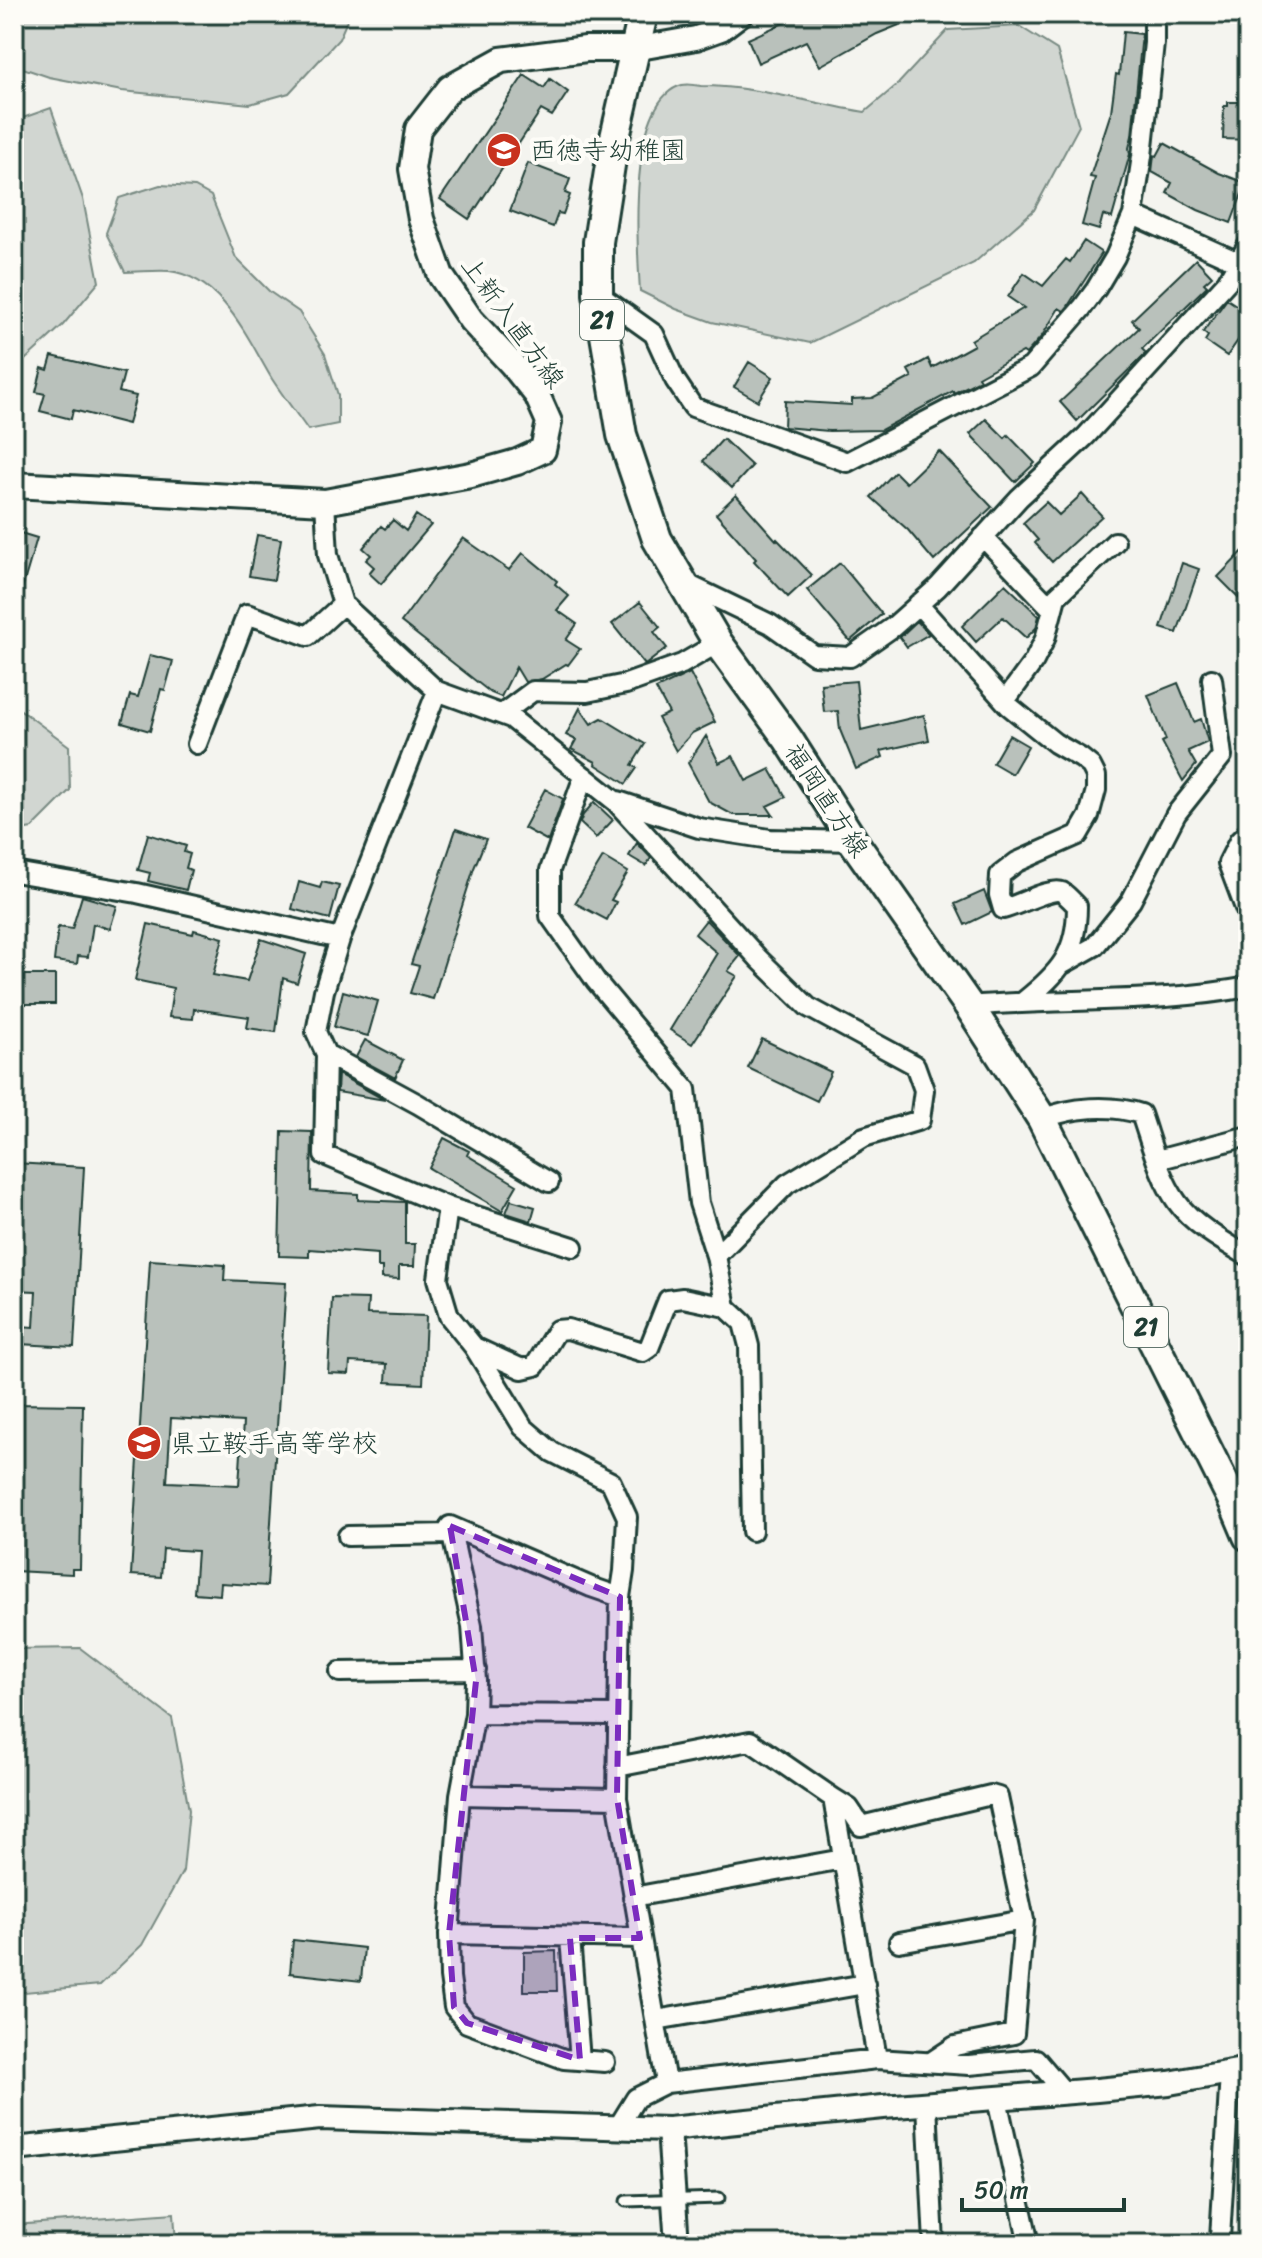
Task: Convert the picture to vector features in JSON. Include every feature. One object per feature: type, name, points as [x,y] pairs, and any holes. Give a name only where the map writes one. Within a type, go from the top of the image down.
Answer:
[{"type":"main road","name":"福岡直方線","points":[[643,14],[613,146],[598,242],[598,294],[622,435],[657,539],[718,643],[788,739],[853,841],[969,1006],[1042,1119],[1248,1536]]},
{"type":"main road","name":"上新入直方線","points":[[14,485],[325,502],[471,475],[517,462],[543,450],[549,422],[537,395],[471,320],[441,276],[421,219],[412,169],[418,129],[450,88],[501,60],[586,49],[634,49]]},
{"type":"street","points":[[634,49],[696,38],[721,29],[741,14]]},
{"type":"street","points":[[598,294],[654,334],[675,380],[693,407],[847,462],[1031,367],[1096,289],[1115,257],[1133,215],[1144,142],[1154,14]]},
{"type":"street","points":[[1133,215],[1242,264]]},
{"type":"street","points":[[680,581],[770,624],[814,655],[850,657],[893,627],[918,604],[1019,498],[1124,396],[1242,264],[1248,245]]},
{"type":"street","points":[[325,502],[328,555],[343,604],[437,691],[511,718],[615,801],[759,959],[808,1007],[915,1065],[924,1090],[920,1120],[864,1137],[787,1184],[716,1256]]},
{"type":"street","points":[[983,537],[1051,608]]},
{"type":"street","points":[[1005,701],[1034,661],[1045,639],[1056,597],[1115,542]]},
{"type":"street","points":[[197,744],[247,614],[308,636],[343,604]]},
{"type":"street","points":[[918,604],[1005,701],[1028,723],[1091,766],[1096,776],[1096,790],[1089,816],[1078,835],[1017,862],[1000,875],[999,895],[1003,909],[1023,904],[1050,891],[1061,891],[1077,906],[1077,924],[1063,964],[1051,980],[1024,1001]]},
{"type":"street","points":[[502,714],[533,691],[587,692],[626,684],[682,664],[718,643]]},
{"type":"street","points":[[1063,964],[1095,946],[1131,901],[1176,814],[1222,756],[1212,679]]},
{"type":"street","points":[[437,691],[340,939],[324,991],[316,1032],[326,1054],[324,1155],[448,1207],[573,1247]]},
{"type":"street","points":[[584,776],[550,870],[550,916],[596,981],[686,1089],[699,1203],[716,1256],[726,1307]]},
{"type":"street","points":[[615,801],[699,828],[770,839],[853,841]]},
{"type":"street","points":[[1248,832],[1239,841],[1228,863],[1248,916]]},
{"type":"street","points":[[14,872],[137,893],[340,939]]},
{"type":"street","points":[[969,1006],[1248,987]]},
{"type":"street","points":[[326,1054],[418,1104],[549,1182]]},
{"type":"street","points":[[1042,1119],[1065,1109],[1126,1109],[1141,1114],[1157,1160],[1179,1205],[1217,1237],[1248,1256]]},
{"type":"street","points":[[1157,1160],[1248,1136]]},
{"type":"street","points":[[448,1207],[438,1279],[449,1316],[474,1347],[523,1427],[552,1452],[611,1482],[627,1517],[620,1597],[617,1798],[666,2083]]},
{"type":"street","points":[[474,1347],[522,1369],[535,1366],[557,1330],[568,1329],[643,1352],[649,1348],[668,1300],[683,1298],[726,1307],[743,1323],[749,1346],[752,1531]]},
{"type":"street","points":[[605,2062],[564,2059],[467,2023],[454,2007],[449,1934],[460,1795],[475,1714],[476,1670],[472,1626],[450,1526],[620,1597]]},
{"type":"street","points":[[348,1536],[452,1534]]},
{"type":"street","points":[[340,1672],[476,1670]]},
{"type":"street","points":[[475,1714],[618,1715]]},
{"type":"street","points":[[617,1767],[750,1741],[849,1808],[861,1826],[991,1795],[998,1797],[1024,1920],[1014,2034],[955,2046],[931,2062]]},
{"type":"street","points":[[460,1795],[617,1798]]},
{"type":"street","points":[[833,1798],[877,2059]]},
{"type":"street","points":[[633,1897],[843,1859]]},
{"type":"street","points":[[899,1942],[1024,1920]]},
{"type":"street","points":[[449,1934],[640,1938]]},
{"type":"street","points":[[570,1938],[580,2060]]},
{"type":"street","points":[[656,2020],[865,1984]]},
{"type":"street","points":[[618,2127],[636,2098],[666,2083],[877,2059],[969,2065],[1036,2059],[1065,2093]]},
{"type":"street","points":[[14,2149],[320,2118],[669,2129],[1169,2083],[1239,2071],[1220,2238]]},
{"type":"street","points":[[997,2099],[1029,2244]]},
{"type":"street","points":[[927,2104],[934,2244]]},
{"type":"street","points":[[669,2129],[677,2244]]},
{"type":"lane","points":[[626,2201],[719,2198]]},
{"type":"highlighted area","points":[[450,1526],[620,1597],[617,1798],[640,1938],[570,1938],[580,2060],[467,2023],[454,2007],[449,1934],[476,1681]]},
{"type":"shaded area","points":[[14,14],[350,14],[339,39],[289,93],[250,104],[122,91],[49,77],[14,65]]},
{"type":"shaded area","points":[[1019,26],[1057,50],[1079,126],[1034,210],[974,263],[810,343],[712,322],[640,291],[639,177],[652,117],[664,96],[682,85],[721,87],[865,112],[898,84],[948,30]]},
{"type":"shaded area","points":[[51,108],[83,199],[99,282],[63,325],[14,370],[14,121]]},
{"type":"shaded area","points":[[160,185],[195,187],[211,196],[236,258],[270,292],[299,312],[325,354],[338,395],[338,424],[308,430],[231,312],[204,285],[188,276],[169,271],[125,272],[106,233],[119,198]]},
{"type":"shaded area","points":[[14,705],[69,746],[70,790],[32,828],[14,831]]},
{"type":"shaded area","points":[[80,1648],[172,1718],[189,1810],[183,1871],[142,1945],[100,1985],[14,1993],[14,1649]]},
{"type":"shaded area","points":[[174,2213],[176,2244],[14,2244],[14,2225]]},
{"type":"building","points":[[784,14],[926,14],[877,34],[820,66],[806,41],[758,63],[748,39],[788,21]]},
{"type":"building","points":[[1123,32],[1142,34],[1130,154],[1112,218],[1103,215],[1099,230],[1082,225],[1095,178],[1090,177],[1111,112],[1116,74],[1119,75]]},
{"type":"building","points":[[524,75],[544,88],[550,79],[568,92],[552,116],[541,110],[469,219],[440,199]]},
{"type":"building","points":[[1228,102],[1248,102],[1248,140],[1223,139],[1224,106],[1228,106]]},
{"type":"building","points":[[1164,143],[1219,173],[1246,183],[1231,223],[1167,193],[1172,183],[1152,172],[1154,155],[1157,156]]},
{"type":"building","points":[[528,163],[570,179],[565,193],[570,195],[563,214],[558,213],[553,227],[510,211]]},
{"type":"building","points":[[1084,241],[1102,253],[1068,306],[1064,311],[1059,308],[1042,336],[1026,354],[1023,352],[978,377],[980,380],[881,430],[829,431],[784,427],[785,401],[852,405],[852,399],[872,398],[912,377],[908,370],[928,359],[932,368],[974,345],[971,340],[1024,308],[1008,297],[1024,273],[1043,286],[1066,259],[1070,262]]},
{"type":"building","points":[[1196,259],[1212,276],[1204,283],[1207,286],[1142,349],[1146,353],[1077,421],[1060,402],[1139,328],[1132,320]]},
{"type":"building","points":[[1227,299],[1248,313],[1248,326],[1227,356],[1205,341],[1208,336],[1203,332]]},
{"type":"building","points":[[52,356],[124,373],[119,392],[136,396],[128,424],[73,410],[71,419],[40,411],[45,394],[36,392],[42,368],[48,370]]},
{"type":"building","points":[[749,362],[773,377],[758,401],[734,387]]},
{"type":"building","points":[[986,419],[1005,438],[1008,435],[1035,463],[1015,482],[970,434]]},
{"type":"building","points":[[723,439],[752,466],[732,488],[703,461]]},
{"type":"building","points":[[939,451],[992,507],[934,561],[908,530],[871,497],[895,472],[906,483]]},
{"type":"building","points":[[1082,494],[1102,516],[1052,562],[1023,523],[1046,502],[1059,515]]},
{"type":"building","points":[[736,495],[812,575],[788,597],[716,514]]},
{"type":"building","points":[[416,515],[431,525],[381,584],[369,573],[374,567],[366,560],[371,555],[363,548],[381,526],[385,529],[393,520],[406,531]]},
{"type":"building","points":[[14,531],[37,538],[19,599],[14,599]]},
{"type":"building","points":[[257,535],[281,539],[274,580],[249,576]]},
{"type":"building","points":[[463,538],[509,570],[523,553],[557,581],[555,584],[569,596],[557,610],[577,624],[566,640],[580,649],[568,665],[542,679],[525,682],[516,667],[501,697],[491,693],[401,622]]},
{"type":"building","points":[[1248,546],[1248,607],[1218,577]]},
{"type":"building","points":[[840,563],[882,614],[850,641],[807,590]]},
{"type":"building","points":[[1182,563],[1199,569],[1177,633],[1161,628]]},
{"type":"building","points":[[1005,584],[1039,616],[1036,628],[1026,638],[1003,617],[976,642],[962,626]]},
{"type":"building","points":[[640,602],[660,627],[654,632],[667,648],[645,665],[612,624]]},
{"type":"building","points":[[917,621],[929,634],[907,647],[900,637]]},
{"type":"building","points":[[150,655],[173,661],[165,690],[161,689],[150,731],[122,723],[130,695],[138,697]]},
{"type":"building","points":[[690,673],[715,722],[692,733],[676,751],[658,718],[669,713],[656,689]]},
{"type":"building","points":[[856,681],[861,730],[924,715],[929,740],[881,751],[883,757],[856,769],[840,730],[838,711],[824,712],[821,684]]},
{"type":"building","points":[[1178,683],[1194,722],[1201,719],[1208,742],[1188,751],[1196,765],[1183,781],[1162,742],[1166,740],[1148,695]]},
{"type":"building","points":[[580,708],[591,724],[602,718],[645,744],[632,765],[637,768],[626,784],[596,762],[571,749],[576,740],[566,735]]},
{"type":"building","points":[[1009,735],[1028,746],[1012,774],[993,763]]},
{"type":"building","points":[[706,736],[719,763],[733,756],[746,781],[770,769],[786,797],[767,806],[773,815],[733,815],[709,802],[688,763]]},
{"type":"building","points":[[545,789],[563,799],[548,841],[524,828]]},
{"type":"building","points":[[594,802],[613,820],[596,838],[580,823]]},
{"type":"building","points":[[456,829],[486,839],[433,999],[410,993],[419,966],[411,964]]},
{"type":"building","points":[[148,834],[186,846],[184,852],[190,854],[186,868],[191,870],[186,890],[148,881],[150,873],[138,870]]},
{"type":"building","points":[[637,843],[651,858],[646,866],[629,856]]},
{"type":"building","points":[[603,857],[628,872],[611,900],[616,902],[607,920],[575,903]]},
{"type":"building","points":[[299,882],[320,888],[322,882],[339,886],[330,919],[292,909]]},
{"type":"building","points":[[984,891],[992,912],[965,925],[955,904]]},
{"type":"building","points":[[82,896],[117,906],[110,929],[93,924],[88,957],[78,956],[77,964],[54,961],[58,927],[72,929]]},
{"type":"building","points":[[706,920],[740,956],[728,971],[737,976],[692,1044],[670,1030],[717,953],[695,934]]},
{"type":"building","points":[[148,924],[193,934],[194,930],[223,938],[213,975],[247,981],[261,939],[306,954],[297,983],[283,978],[276,1032],[247,1028],[249,1017],[194,1009],[193,1019],[169,1017],[173,988],[135,980]]},
{"type":"building","points":[[14,975],[55,975],[55,1004],[14,1004]]},
{"type":"building","points":[[343,991],[378,1001],[368,1036],[334,1027]]},
{"type":"building","points":[[762,1039],[831,1072],[817,1101],[748,1068]]},
{"type":"building","points":[[365,1040],[403,1060],[395,1078],[356,1057]]},
{"type":"building","points":[[338,1074],[385,1100],[337,1092]]},
{"type":"building","points":[[282,1131],[312,1132],[311,1191],[358,1194],[358,1200],[405,1202],[405,1244],[415,1244],[414,1266],[399,1266],[399,1279],[382,1278],[378,1254],[309,1249],[309,1257],[279,1256]]},
{"type":"building","points":[[444,1138],[469,1151],[467,1155],[517,1185],[502,1211],[429,1168]]},
{"type":"building","points":[[14,1163],[84,1167],[74,1347],[19,1344],[20,1326],[34,1327],[36,1291],[14,1290]]},
{"type":"building","points":[[511,1200],[535,1207],[531,1221],[506,1213]]},
{"type":"building","points":[[150,1260],[225,1265],[224,1280],[286,1283],[267,1586],[221,1583],[220,1595],[194,1593],[197,1551],[163,1549],[161,1577],[131,1575]],"holes":[[[171,1418],[243,1422],[239,1485],[167,1482]]]},
{"type":"building","points":[[332,1298],[368,1299],[367,1314],[426,1316],[423,1384],[386,1382],[387,1364],[350,1362],[349,1374],[328,1373]]},
{"type":"building","points":[[14,1404],[83,1405],[80,1569],[72,1569],[72,1574],[14,1571]]},
{"type":"building","points":[[293,1940],[364,1948],[361,1981],[290,1973]]},
{"type":"building","points":[[556,1951],[557,1991],[524,1991],[524,1952]]},
{"type":"place","name":"西徳寺幼稚園","points":[[504,150]]},
{"type":"place","name":"県立鞍手高等学校","points":[[144,1443]]}]
